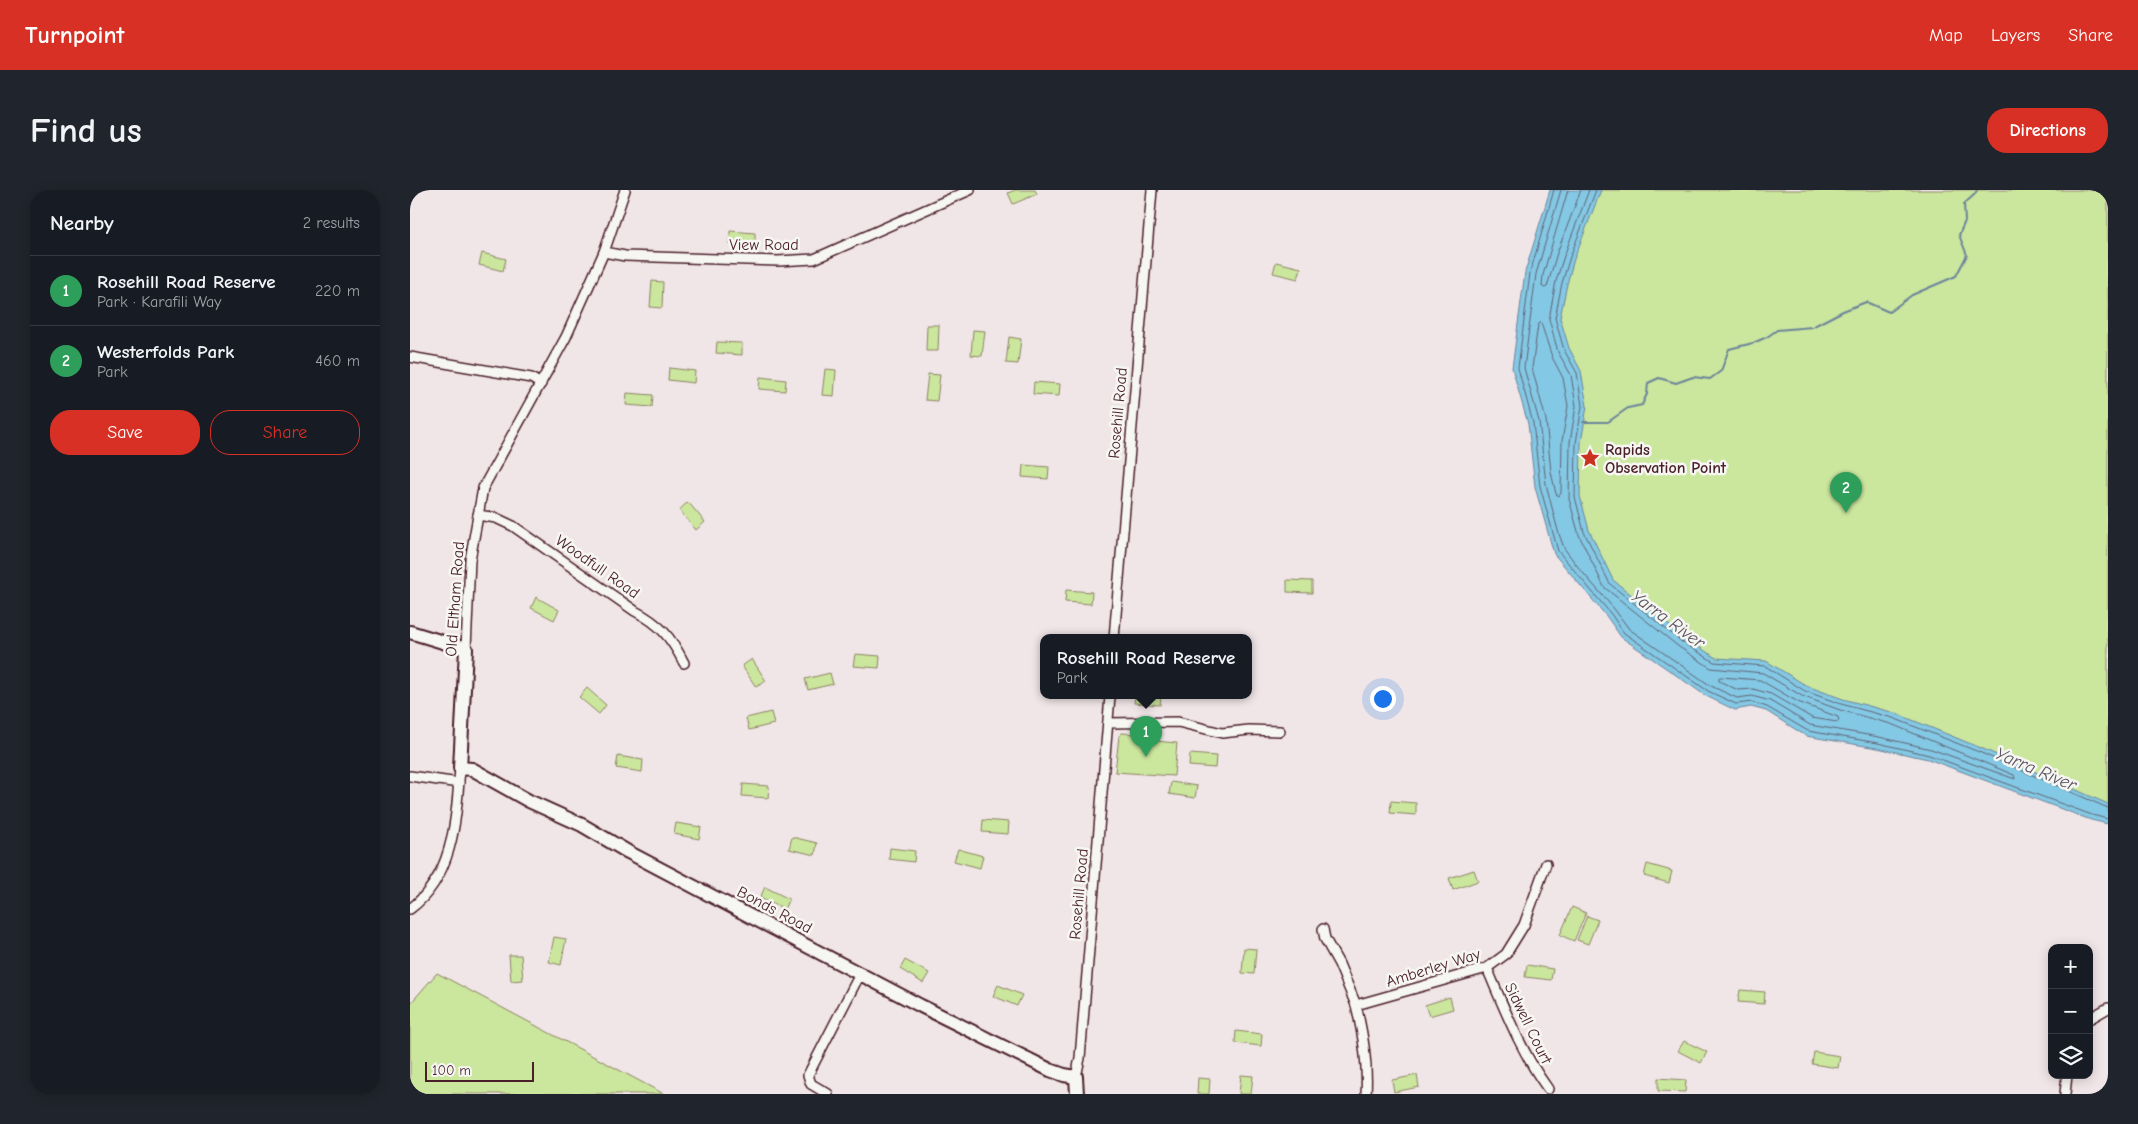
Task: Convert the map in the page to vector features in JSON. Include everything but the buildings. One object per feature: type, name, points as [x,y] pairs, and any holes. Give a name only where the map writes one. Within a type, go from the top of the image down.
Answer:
[{"type":"street","name":"Old Eltham Road","points":[[410,909],[424,899],[442,870],[453,839],[460,768],[470,560],[483,488],[566,337],[604,252],[625,190]]},
{"type":"street","name":"View Road","points":[[604,252],[625,256],[778,261],[814,258],[970,190]]},
{"type":"street","name":"Rosehill Road","points":[[1114,634],[1152,190]]},
{"type":"street","points":[[410,357],[531,378],[541,384]]},
{"type":"street","name":"Woodfull Road","points":[[478,516],[496,518],[513,526],[652,620],[666,633],[684,663]]},
{"type":"street","points":[[410,632],[466,649]]},
{"type":"street","name":"Rosehill Road","points":[[1077,1094],[1076,1077],[1080,1058],[1110,699]]},
{"type":"street","points":[[1108,723],[1178,722],[1222,733],[1249,730],[1280,731]]},
{"type":"street","name":"Bonds Road","points":[[460,768],[472,770],[529,801],[582,825],[628,852],[860,974],[1050,1070],[1076,1077]]},
{"type":"street","points":[[410,776],[459,783]]},
{"type":"street","name":"Amberley Way","points":[[1356,1006],[1487,968],[1506,954],[1524,925],[1546,864]]},
{"type":"street","points":[[1323,930],[1325,939],[1339,964],[1356,1006],[1364,1039],[1367,1074],[1366,1094]]},
{"type":"street","name":"Sidwell Court","points":[[1487,968],[1522,1049],[1532,1068],[1548,1089]]},
{"type":"street","points":[[828,1094],[811,1084],[808,1075],[860,974]]},
{"type":"street","points":[[2093,1017],[2108,1008]]},
{"type":"street","points":[[2065,1094],[2067,1079]]},
{"type":"green space","points":[[1015,190],[1035,190],[1037,194],[1013,204],[1008,193]]},
{"type":"green space","points":[[1587,190],[2108,190],[2108,807],[1721,670],[1641,622],[1583,548],[1560,342],[1557,284]]},
{"type":"green space","points":[[730,231],[755,233],[755,245],[729,244]]},
{"type":"green space","points":[[482,253],[506,259],[503,271],[479,265]]},
{"type":"green space","points":[[1276,262],[1301,268],[1298,279],[1273,273]]},
{"type":"green space","points":[[652,281],[663,282],[662,308],[650,307]]},
{"type":"green space","points":[[927,325],[939,325],[938,351],[926,351]]},
{"type":"green space","points":[[973,330],[985,331],[982,356],[971,355]]},
{"type":"green space","points":[[1009,337],[1021,339],[1018,364],[1006,363]]},
{"type":"green space","points":[[717,342],[742,343],[742,355],[716,353]]},
{"type":"green space","points":[[669,368],[695,371],[694,383],[668,380]]},
{"type":"green space","points":[[825,369],[836,370],[834,396],[822,395]]},
{"type":"green space","points":[[928,374],[940,375],[937,401],[925,400]]},
{"type":"green space","points":[[760,377],[786,380],[785,391],[759,389]]},
{"type":"green space","points":[[1034,382],[1060,384],[1059,396],[1033,394]]},
{"type":"green space","points":[[627,393],[653,395],[652,407],[626,405]]},
{"type":"green space","points":[[1023,465],[1049,467],[1048,479],[1022,477]]},
{"type":"green space","points":[[688,502],[705,522],[696,530],[679,510]]},
{"type":"green space","points":[[1287,580],[1312,581],[1312,593],[1287,592]]},
{"type":"green space","points":[[1066,590],[1092,592],[1091,604],[1065,602]]},
{"type":"green space","points":[[536,597],[559,610],[554,620],[531,608]]},
{"type":"green space","points":[[855,654],[880,656],[879,668],[853,666]]},
{"type":"green space","points":[[752,659],[766,681],[756,687],[742,666]]},
{"type":"green space","points":[[830,673],[833,684],[808,690],[805,679]]},
{"type":"green space","points":[[587,688],[606,705],[599,714],[579,697]]},
{"type":"green space","points":[[1135,699],[1161,699],[1160,705],[1134,703]]},
{"type":"green space","points":[[771,712],[774,724],[749,730],[746,718]]},
{"type":"green space","points":[[1122,733],[1150,735],[1155,741],[1177,743],[1174,776],[1115,772],[1119,736]]},
{"type":"green space","points":[[1190,754],[1216,756],[1215,768],[1189,766]]},
{"type":"green space","points":[[618,756],[643,760],[642,772],[616,768]]},
{"type":"green space","points":[[1171,782],[1197,786],[1195,798],[1169,794]]},
{"type":"green space","points":[[743,784],[769,786],[768,798],[742,796]]},
{"type":"green space","points":[[1391,801],[1416,803],[1416,815],[1390,813]]},
{"type":"green space","points":[[983,820],[1009,822],[1008,834],[982,832]]},
{"type":"green space","points":[[676,823],[701,827],[699,839],[674,834]]},
{"type":"green space","points":[[792,837],[817,843],[815,855],[789,849]]},
{"type":"green space","points":[[890,848],[915,851],[914,862],[889,859]]},
{"type":"green space","points":[[958,849],[983,856],[980,868],[954,861]]},
{"type":"green space","points":[[1647,864],[1672,871],[1669,883],[1644,876]]},
{"type":"green space","points":[[1474,870],[1478,881],[1453,890],[1449,878]]},
{"type":"green space","points":[[765,887],[789,899],[784,909],[760,898]]},
{"type":"green space","points":[[1572,907],[1586,913],[1574,941],[1560,935]]},
{"type":"green space","points":[[1587,916],[1598,920],[1588,944],[1577,940]]},
{"type":"green space","points":[[554,937],[566,939],[561,965],[549,962]]},
{"type":"green space","points":[[1244,948],[1256,949],[1254,974],[1242,973]]},
{"type":"green space","points":[[509,955],[521,955],[523,980],[511,981]]},
{"type":"green space","points":[[905,960],[929,973],[923,983],[900,969]]},
{"type":"green space","points":[[1527,965],[1553,969],[1551,980],[1525,977]]},
{"type":"green space","points":[[437,973],[664,1094],[410,1094],[410,1004]]},
{"type":"green space","points":[[998,985],[1022,995],[1017,1006],[993,996]]},
{"type":"green space","points":[[1740,990],[1765,992],[1764,1004],[1738,1002]]},
{"type":"green space","points":[[1450,997],[1453,1009],[1429,1016],[1425,1005]]},
{"type":"green space","points":[[1236,1031],[1262,1034],[1261,1046],[1235,1043]]},
{"type":"green space","points":[[1684,1041],[1707,1052],[1701,1063],[1678,1051]]},
{"type":"green space","points":[[1814,1052],[1840,1056],[1838,1068],[1812,1064]]},
{"type":"green space","points":[[1241,1075],[1253,1076],[1251,1094],[1239,1094]]},
{"type":"green space","points":[[1417,1075],[1419,1087],[1394,1092],[1392,1080]]},
{"type":"green space","points":[[1198,1078],[1210,1079],[1209,1094],[1197,1094]]},
{"type":"green space","points":[[1658,1078],[1686,1080],[1685,1092],[1658,1091]]},
{"type":"water","points":[[1550,190],[1601,190],[1574,259],[1560,318],[1569,348],[1581,371],[1587,406],[1581,443],[1580,496],[1589,530],[1613,580],[1685,638],[1716,658],[1766,661],[1807,686],[1843,699],[1895,713],[1981,748],[2108,804],[2108,824],[2091,820],[1928,759],[1806,736],[1766,711],[1751,707],[1735,710],[1706,696],[1621,637],[1607,617],[1554,554],[1535,487],[1528,424],[1512,368],[1525,272]]},
{"type":"waterway","points":[[1583,422],[1608,422],[1628,408],[1642,405],[1647,394],[1648,383],[1659,378],[1676,383],[1693,377],[1710,379],[1721,371],[1729,349],[1753,343],[1777,330],[1812,327],[1866,302],[1889,312],[1912,295],[1956,276],[1967,255],[1959,235],[1965,221],[1964,204],[1977,190]]},
{"type":"place","name":"Rapids Observation Point","points":[[1590,458]]},
{"type":"place","name":"Westerfolds Park","points":[[1846,513]]},
{"type":"place","name":"Rosehill Road Reserve","points":[[1146,757]]},
{"type":"water label","name":"Yarra River","points":[[1668,619]]},
{"type":"water label","name":"Yarra River","points":[[2036,769]]}]
